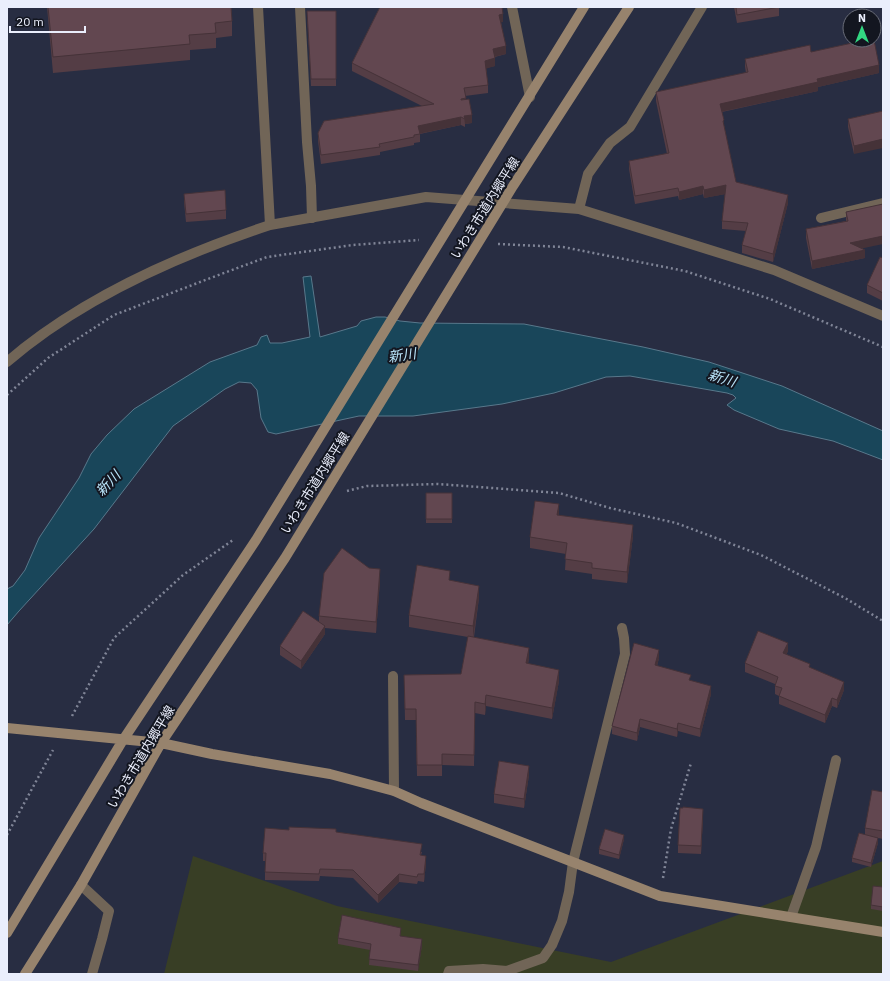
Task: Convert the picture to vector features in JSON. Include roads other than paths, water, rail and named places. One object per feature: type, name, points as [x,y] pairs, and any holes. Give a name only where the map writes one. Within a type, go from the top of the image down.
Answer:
[{"type":"street","points":[[258,7],[270,225]]},
{"type":"street","points":[[300,7],[312,218]]},
{"type":"street","points":[[512,7],[530,97]]},
{"type":"street","name":"いわき市道内郷平線","points":[[7,933],[124,740],[256,540],[584,7]]},
{"type":"street","name":"いわき市道内郷平線","points":[[25,974],[81,885],[161,744],[285,558],[513,186],[629,7]]},
{"type":"street","points":[[579,209],[588,174],[610,143],[630,127],[702,7]]},
{"type":"street","points":[[7,362],[31,342],[83,307],[162,266],[241,234],[270,225],[426,197],[579,209],[774,270],[883,316]]},
{"type":"street","points":[[821,218],[883,203]]},
{"type":"street","points":[[448,974],[449,971],[483,969],[507,971],[543,958],[552,945],[562,921],[569,892],[573,862],[625,654],[622,628]]},
{"type":"street","points":[[393,676],[394,791]]},
{"type":"street","points":[[7,728],[161,744],[330,774],[394,791],[421,803],[660,896],[883,932]]},
{"type":"street","points":[[791,917],[816,847],[836,760]]},
{"type":"street","points":[[81,885],[109,911],[92,974]]},
{"type":"water","name":"新川","points":[[311,276],[320,337],[357,326],[361,321],[376,317],[385,317],[400,321],[420,323],[524,324],[643,347],[709,362],[782,386],[883,431],[883,460],[833,441],[779,429],[734,410],[727,405],[736,398],[727,393],[630,376],[606,377],[554,393],[502,404],[413,416],[359,416],[276,434],[268,432],[261,418],[257,390],[251,383],[239,382],[225,389],[173,426],[94,529],[7,625],[7,589],[13,586],[25,570],[39,538],[79,478],[91,454],[107,435],[134,409],[210,362],[257,345],[261,337],[267,335],[270,343],[282,343],[310,337],[303,277]]}]
